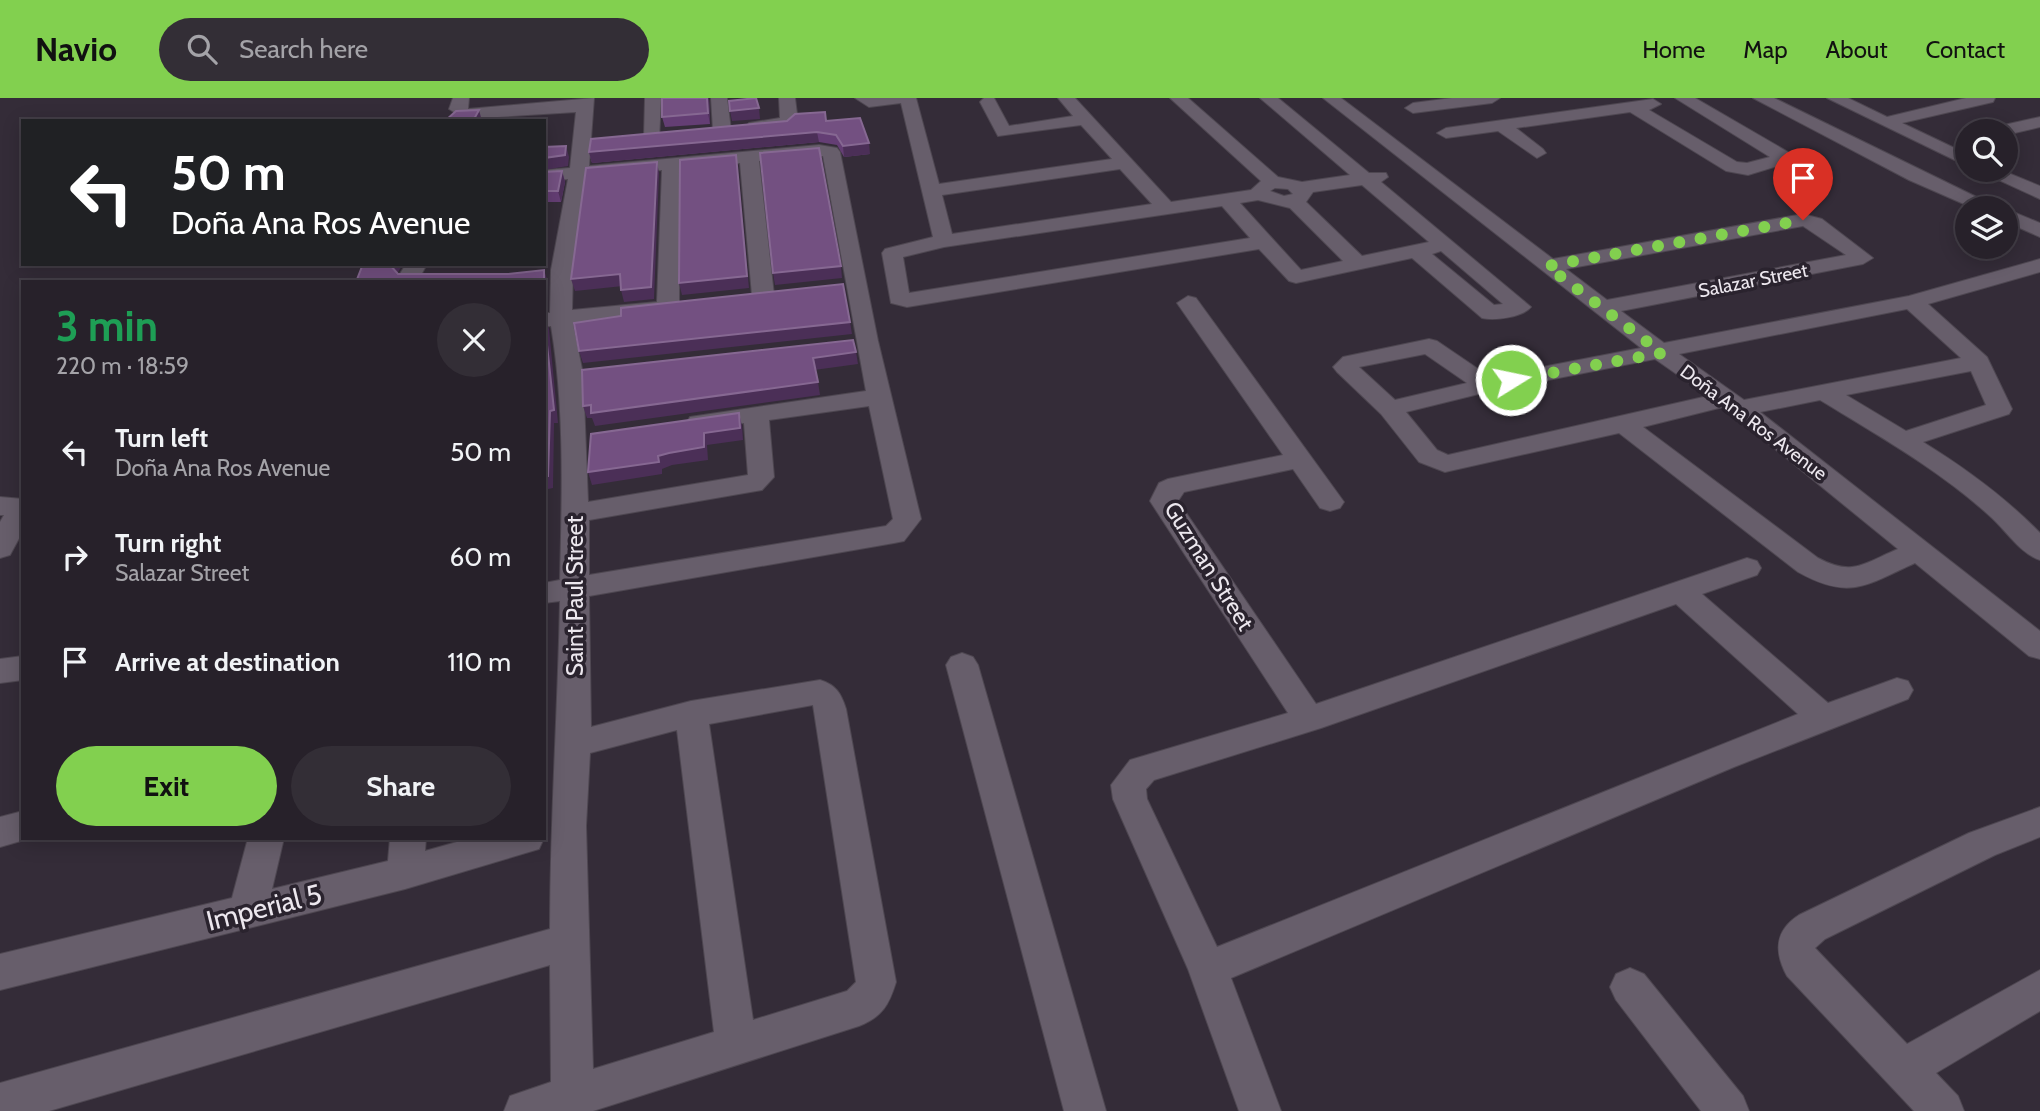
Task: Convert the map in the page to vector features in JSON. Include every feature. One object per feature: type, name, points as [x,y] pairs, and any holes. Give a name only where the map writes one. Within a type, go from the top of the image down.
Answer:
[{"type":"street","points":[[461,98],[457,109],[466,114],[518,105],[586,102]]},
{"type":"street","points":[[653,98],[653,136]]},
{"type":"street","points":[[719,98],[715,131],[787,124],[790,119],[787,98]]},
{"type":"street","points":[[863,98],[869,102],[906,98],[944,242]]},
{"type":"street","points":[[1066,98],[1165,207]]},
{"type":"street","points":[[1178,98],[1267,188],[1274,201],[1367,179],[1420,170]]},
{"type":"street","points":[[1268,98],[1448,244],[1520,307],[1490,313],[1415,250]]},
{"type":"street","name":"Doña Ana Ros Avenue","points":[[1331,98],[1420,170],[1733,404],[1921,550],[2040,648]]},
{"type":"street","points":[[1406,103],[1492,98]]},
{"type":"street","points":[[1761,98],[1962,196]]},
{"type":"street","points":[[1835,98],[1955,156]]},
{"type":"street","points":[[1902,98],[1933,111]]},
{"type":"street","points":[[1406,103],[1452,137],[1502,126],[1685,99],[1782,156],[1781,159],[1748,169],[1732,167],[1633,107]]},
{"type":"street","points":[[1885,122],[1975,99]]},
{"type":"street","name":"Saint Paul Street","points":[[572,1097],[571,941],[556,830],[574,744],[575,513],[587,437],[585,372],[553,319],[549,271],[581,157],[592,142],[586,102]]},
{"type":"street","points":[[988,102],[1015,149]]},
{"type":"street","points":[[1004,132],[1084,119]]},
{"type":"street","points":[[2018,127],[2040,122]]},
{"type":"street","points":[[1502,126],[1537,153]]},
{"type":"street","points":[[1936,147],[1955,142]]},
{"type":"street","points":[[546,176],[819,150],[831,152],[867,341],[907,519],[900,530],[546,593]]},
{"type":"street","points":[[750,157],[763,295]]},
{"type":"street","points":[[930,191],[1124,163]]},
{"type":"street","points":[[668,307],[671,165]]},
{"type":"street","points":[[2014,182],[2040,193]]},
{"type":"street","points":[[1262,242],[907,300],[899,298],[892,253],[944,242],[1165,207],[1227,200],[1267,188]]},
{"type":"street","points":[[1297,195],[1358,264]]},
{"type":"street","points":[[1227,200],[1296,278],[1448,244]]},
{"type":"street","name":"Salazar Street","points":[[1547,266],[1803,220],[1815,223],[1863,258],[1605,307]]},
{"type":"street","points":[[2018,221],[2040,231]]},
{"type":"street","points":[[1390,409],[1486,385],[1662,353],[1912,302],[2040,265]]},
{"type":"street","points":[[414,280],[410,277],[416,266]]},
{"type":"street","points":[[831,288],[858,285]]},
{"type":"street","points":[[736,299],[790,292]]},
{"type":"street","points":[[1902,440],[2000,409],[1979,362],[1912,302]]},
{"type":"street","points":[[1188,303],[1297,460],[1330,502]]},
{"type":"street","points":[[553,319],[695,304]]},
{"type":"street","points":[[840,344],[867,341]]},
{"type":"street","points":[[1486,385],[1429,346],[1345,367],[1390,409],[1429,456],[1444,464],[1623,424],[1979,362]]},
{"type":"street","points":[[1822,391],[1902,440],[1974,491],[2023,531],[2040,550]]},
{"type":"street","points":[[678,425],[879,397]]},
{"type":"street","points":[[575,513],[753,484],[761,477],[756,414]]},
{"type":"street","points":[[1623,424],[1808,565],[1828,576],[1850,580],[1921,550]]},
{"type":"street","name":"Guzman Street","points":[[1297,460],[1177,485],[1168,489],[1164,501],[1309,719]]},
{"type":"street","points":[[0,506],[16,506],[20,510],[0,548]]},
{"type":"street","points":[[1260,1111],[1208,969],[1130,799],[1128,785],[1142,769],[1309,719],[1747,568]]},
{"type":"street","points":[[1680,591],[1825,719]]},
{"type":"street","points":[[962,665],[1085,1111]]},
{"type":"street","points":[[0,671],[21,668]]},
{"type":"street","points":[[1208,969],[1722,757],[1897,690]]},
{"type":"street","points":[[525,1111],[859,1007],[872,996],[876,982],[827,699],[820,692],[691,714],[574,744]]},
{"type":"street","points":[[691,714],[736,1045]]},
{"type":"street","points":[[1943,1111],[1905,1068],[1801,963],[1794,945],[1798,936],[1982,844],[2040,822]]},
{"type":"street","points":[[0,832],[21,827]]},
{"type":"street","points":[[248,911],[266,840]]},
{"type":"street","name":"Imperial 5","points":[[0,972],[248,911],[406,855],[512,840]]},
{"type":"street","points":[[0,1104],[571,941]]},
{"type":"street","points":[[1630,988],[1728,1111]]},
{"type":"street","points":[[1905,1068],[2040,989]]},
{"type":"building","points":[[662,98],[707,98],[708,113],[662,117]]},
{"type":"building","points":[[756,98],[759,108],[730,111],[729,101]]},
{"type":"building","points":[[479,110],[474,119],[447,119],[456,111]]},
{"type":"building","points":[[825,112],[826,121],[860,118],[869,143],[843,146],[836,135],[817,132],[589,152],[591,139],[787,121],[795,114]]},
{"type":"building","points":[[566,146],[565,155],[546,158],[546,147]]},
{"type":"building","points":[[819,148],[841,266],[773,273],[760,153]]},
{"type":"building","points":[[736,155],[747,276],[679,283],[680,160]]},
{"type":"building","points":[[657,162],[651,287],[621,290],[620,274],[571,279],[586,168]]},
{"type":"building","points":[[562,171],[558,191],[546,191],[546,172]]},
{"type":"building","points":[[362,266],[391,266],[398,274],[508,274],[544,270],[544,280],[357,280]]},
{"type":"building","points":[[843,284],[850,322],[579,351],[574,323],[621,316],[621,308]]},
{"type":"building","points":[[546,336],[554,410],[550,411],[548,476]]},
{"type":"building","points":[[853,340],[856,352],[813,358],[818,382],[591,413],[591,405],[583,406],[582,370]]},
{"type":"building","points":[[739,413],[740,428],[704,433],[704,447],[658,456],[659,462],[588,472],[591,434]]},
{"type":"route","points":[[1511,380],[1662,353],[1605,307],[1547,266],[1803,220]]}]
